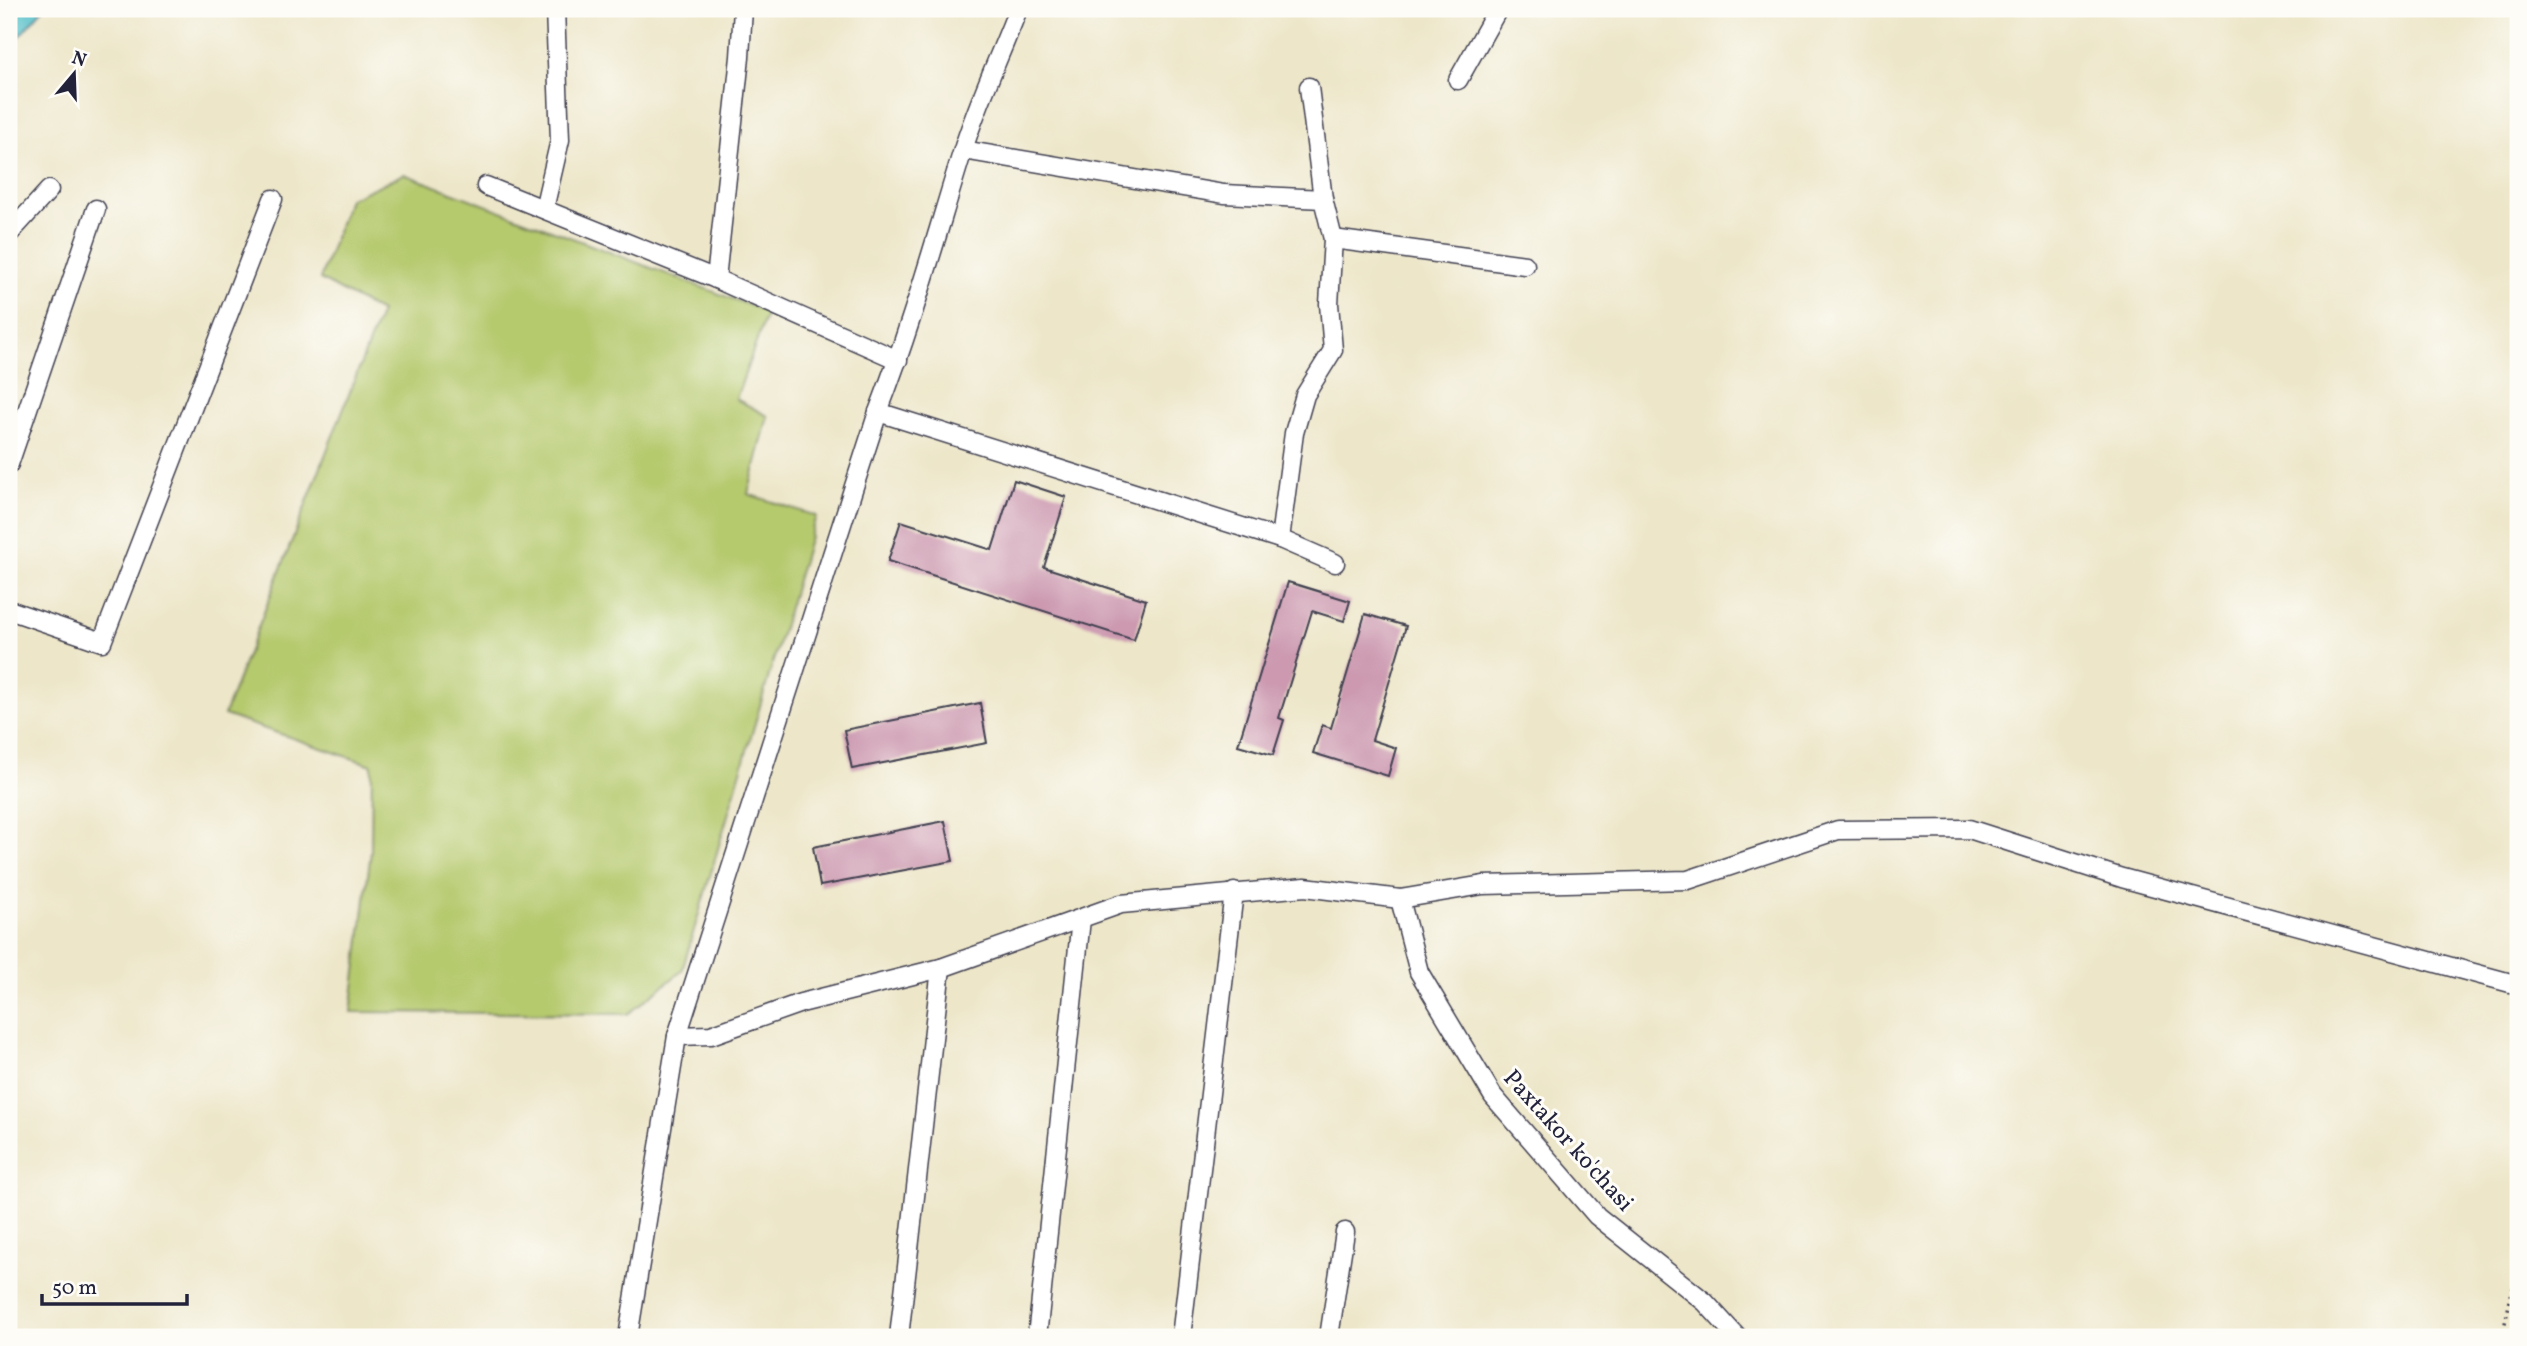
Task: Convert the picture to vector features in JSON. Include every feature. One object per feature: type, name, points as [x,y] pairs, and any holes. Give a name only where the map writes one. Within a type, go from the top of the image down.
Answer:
[{"type":"street","points":[[544,209],[560,140],[555,9]]},
{"type":"street","points":[[716,279],[743,9]]},
{"type":"street","points":[[628,1337],[677,1036],[878,412],[937,240],[963,150],[1018,9]]},
{"type":"street","points":[[1458,80],[1498,9]]},
{"type":"street","points":[[1280,539],[1294,433],[1306,395],[1333,350],[1329,304],[1333,239],[1323,199],[1309,87]]},
{"type":"street","points":[[963,150],[1224,194],[1323,199]]},
{"type":"street","points":[[486,186],[716,279],[898,360]]},
{"type":"street","points":[[9,234],[48,190]]},
{"type":"street","points":[[9,610],[102,642],[273,200]]},
{"type":"street","points":[[9,464],[96,209]]},
{"type":"street","points":[[1333,239],[1525,265]]},
{"type":"street","points":[[878,412],[1280,539],[1335,563]]},
{"type":"street","points":[[677,1036],[712,1035],[801,1003],[941,968],[1121,904],[1305,887],[1400,899],[1483,885],[1688,880],[1838,830],[1969,829],[2122,878],[2518,985]]},
{"type":"street","points":[[1181,1337],[1234,892]]},
{"type":"street","name":"Paxtakor ko'chasi","points":[[1400,899],[1419,972],[1493,1096],[1597,1216],[1705,1302],[1737,1337]]},
{"type":"street","points":[[1037,1337],[1081,919]]},
{"type":"street","points":[[899,1337],[941,968]]},
{"type":"street","points":[[1329,1337],[1345,1232]]},
{"type":"path","points":[[2502,1337],[2518,1264]]},
{"type":"green space","points":[[404,174],[767,312],[736,399],[768,416],[748,494],[816,516],[682,971],[628,1014],[351,1012],[371,851],[372,765],[224,715],[381,312],[320,279],[349,199]]},
{"type":"water","points":[[9,9],[43,9],[9,48]]},
{"type":"building","points":[[1014,480],[1066,497],[1044,567],[1146,600],[1134,640],[888,561],[901,521],[992,550]]},
{"type":"building","points":[[1288,582],[1350,601],[1344,621],[1312,611],[1279,718],[1284,720],[1273,755],[1238,745]]},
{"type":"building","points":[[1365,614],[1406,626],[1372,740],[1396,748],[1388,776],[1313,753],[1322,725],[1331,728]]},
{"type":"building","points":[[980,703],[987,743],[852,769],[844,730]]},
{"type":"building","points":[[945,821],[953,861],[820,886],[813,847]]}]
